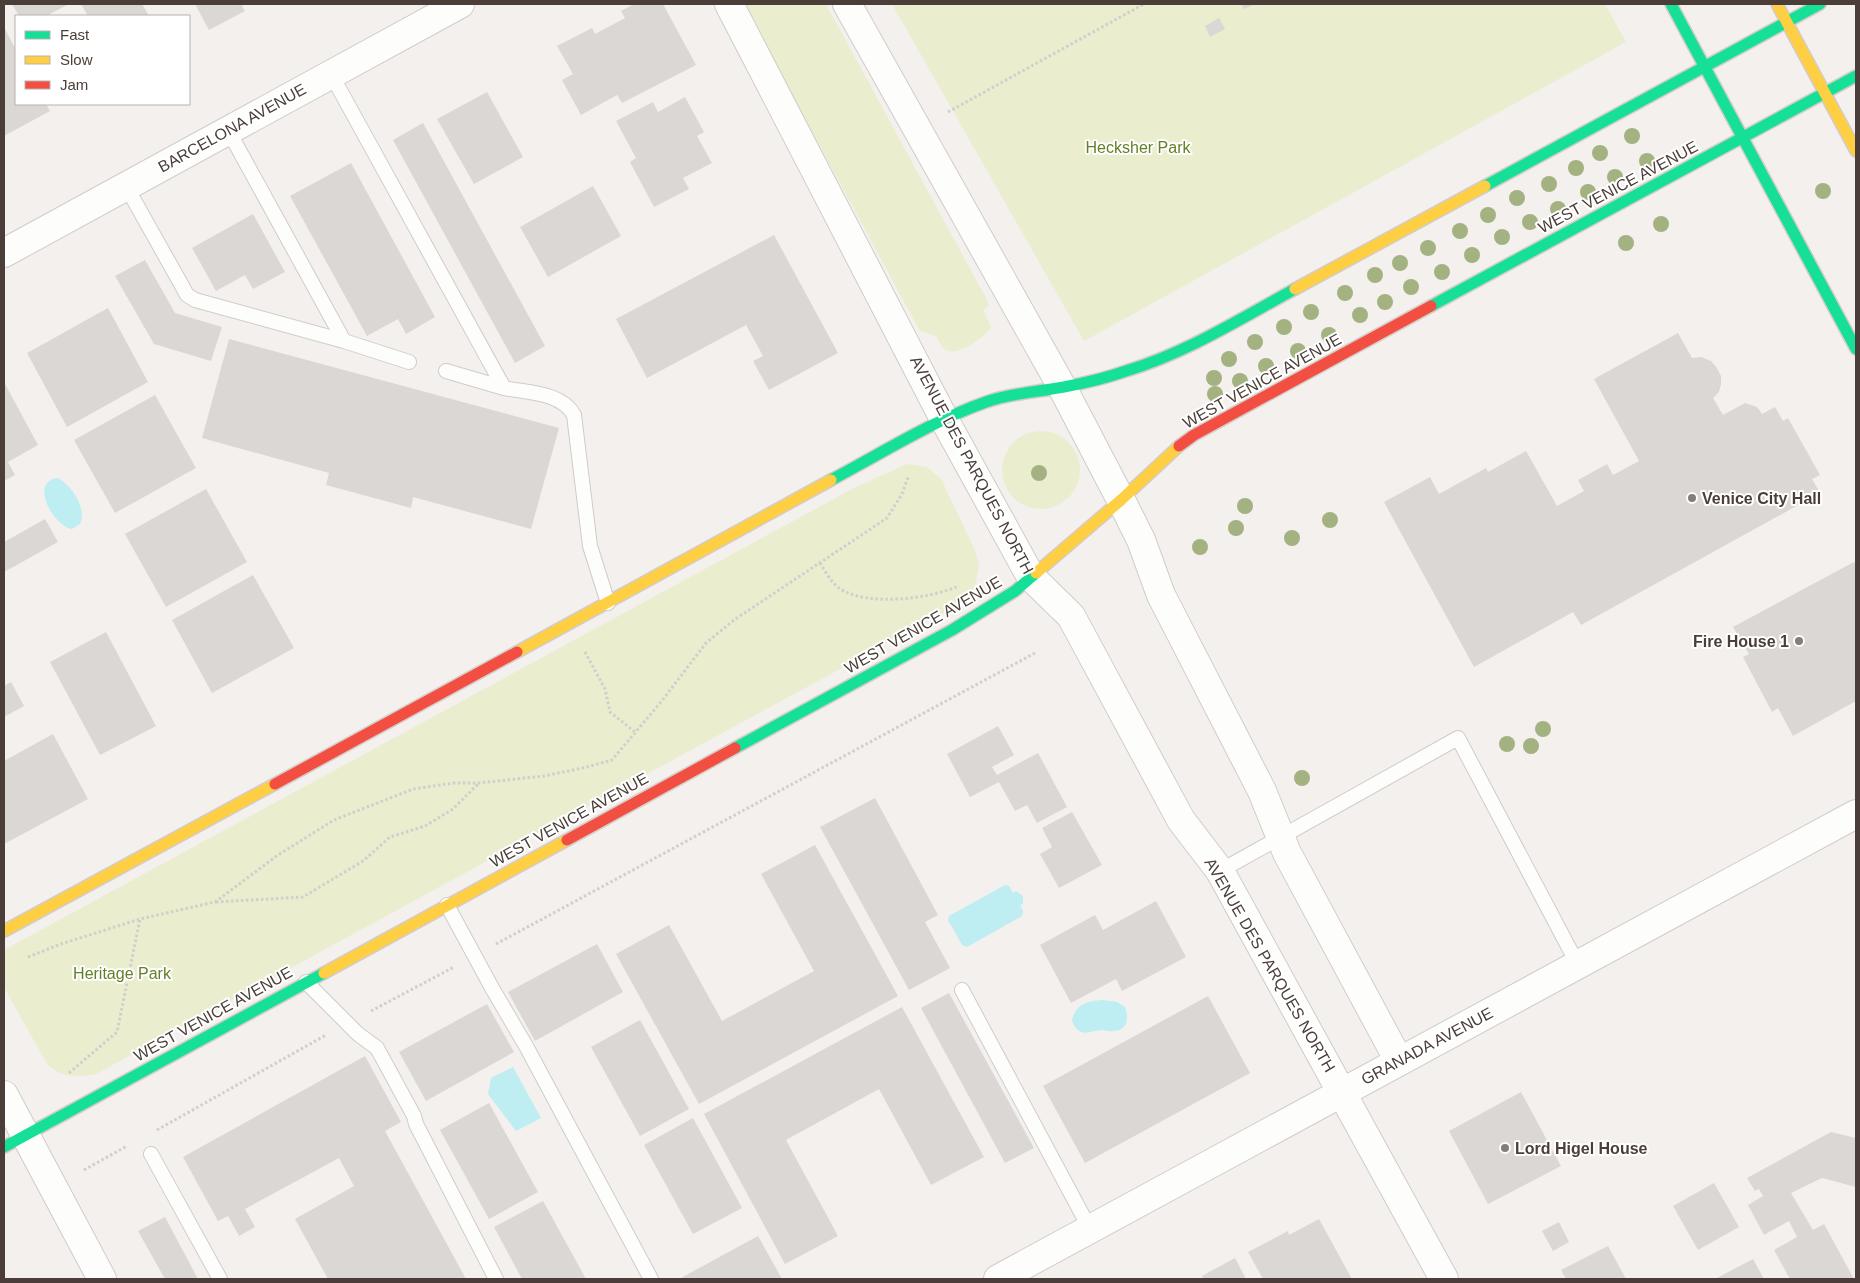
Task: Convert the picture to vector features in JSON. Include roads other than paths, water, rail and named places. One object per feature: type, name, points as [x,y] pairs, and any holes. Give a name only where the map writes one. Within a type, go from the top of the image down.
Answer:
[{"type":"street","name":"BARCELONA AVENUE","points":[[4,253],[460,4]]},
{"type":"street","name":"AVENUE DES PARQUES NORTH","points":[[729,4],[944,419],[1031,577],[1071,616],[1181,820],[1220,870],[1444,1279]]},
{"type":"street","points":[[846,4],[1062,387],[1141,540],[1162,595],[1262,790],[1287,853],[1399,1061]]},
{"type":"street","points":[[1671,4],[1856,349]]},
{"type":"street","points":[[1777,4],[1856,151]]},
{"type":"street","points":[[4,931],[944,419],[983,403],[1009,395],[1062,387],[1134,370],[1188,348],[1820,4]]},
{"type":"street","name":"WEST VENICE AVENUE","points":[[14,1141],[952,630],[1004,599],[1121,500],[1166,458],[1194,436],[1856,76]]},
{"type":"street","name":"GRANADA AVENUE","points":[[998,1279],[1856,814]]},
{"type":"street","points":[[4,1095],[14,1141],[102,1279]]},
{"type":"lane","points":[[331,74],[504,388]]},
{"type":"lane","points":[[228,130],[344,341]]},
{"type":"lane","points":[[126,186],[187,295],[195,300],[344,341],[409,362]]},
{"type":"lane","points":[[446,371],[504,388],[559,400],[568,406],[574,415],[590,546],[608,603]]},
{"type":"lane","points":[[1220,870],[1458,738],[1578,966]]},
{"type":"lane","points":[[447,905],[526,1046],[651,1279]]},
{"type":"lane","points":[[306,982],[358,1034],[378,1048],[496,1279]]},
{"type":"lane","points":[[962,990],[1090,1229]]},
{"type":"lane","points":[[151,1154],[220,1279]]},
{"type":"water","points":[[58,478],[73,492],[80,505],[82,518],[80,524],[72,529],[58,521],[47,504],[44,495],[45,487],[49,481]]},
{"type":"water","points":[[1005,885],[1009,886],[1013,893],[1016,891],[1023,896],[1023,904],[1020,905],[1023,911],[1022,916],[967,947],[962,945],[948,920],[949,916]]},
{"type":"water","points":[[1092,1001],[1117,1002],[1125,1007],[1127,1019],[1125,1026],[1119,1030],[1112,1031],[1102,1030],[1085,1033],[1078,1030],[1072,1021],[1079,1007]]},
{"type":"water","points":[[513,1067],[541,1118],[516,1131],[488,1094],[491,1078]]},
{"type":"place","name":"Venice City Hall","points":[[1692,498]]},
{"type":"place","name":"Fire House 1","points":[[1799,641]]},
{"type":"place","name":"Lord Higel House","points":[[1505,1148]]},
{"type":"park label","name":"Hecksher Park","points":[[1138,147]]},
{"type":"park label","name":"Heritage Park","points":[[122,973]]}]
